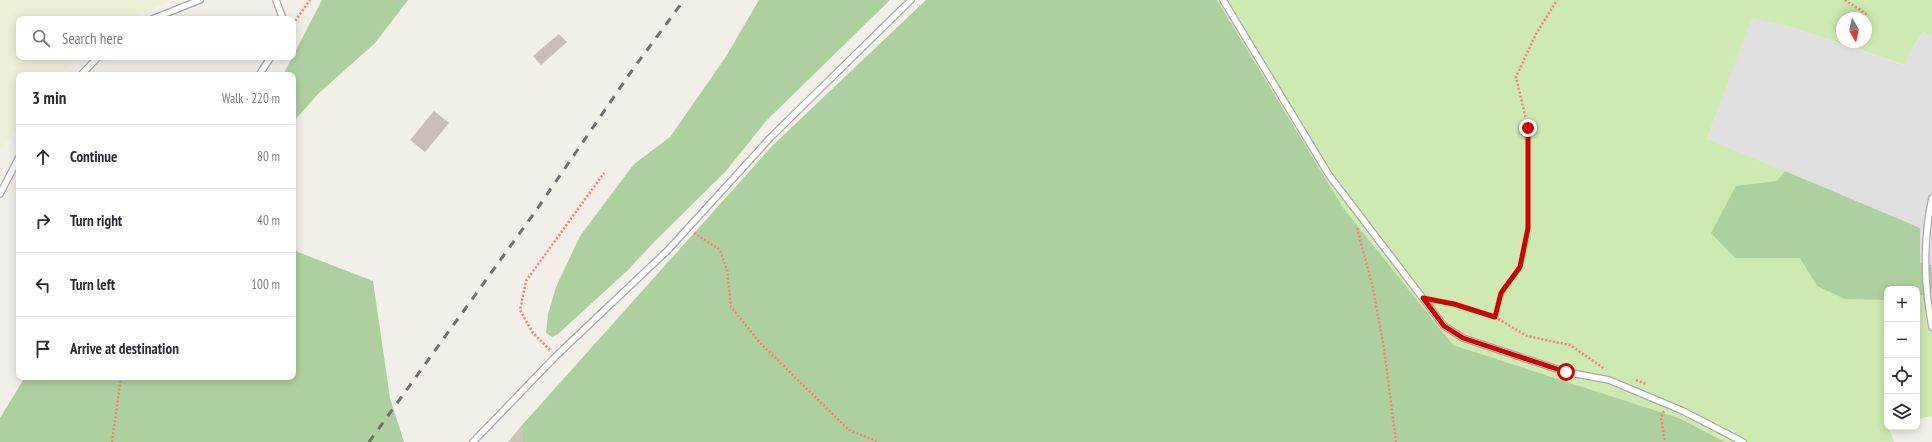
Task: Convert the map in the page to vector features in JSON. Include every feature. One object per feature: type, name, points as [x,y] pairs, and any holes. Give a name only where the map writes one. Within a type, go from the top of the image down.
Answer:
[{"type":"lane","points":[[160,16],[200,0]]},
{"type":"lane","points":[[276,0],[282,16]]},
{"type":"lane","points":[[473,442],[556,356],[668,250],[770,138],[911,0]]},
{"type":"lane","points":[[1223,0],[1329,175],[1444,326],[1463,338],[1566,372],[1609,380],[1667,404],[1743,442]]},
{"type":"lane","points":[[84,72],[95,60]]},
{"type":"lane","points":[[261,72],[269,60]]},
{"type":"lane","points":[[0,194],[16,163]]},
{"type":"lane","points":[[1932,198],[1927,224],[1927,301],[1932,327]]},
{"type":"path","points":[[296,20],[310,0]]},
{"type":"path","points":[[1495,317],[1501,293],[1520,267],[1528,228],[1528,128],[1516,77],[1536,34],[1557,0]]},
{"type":"path","points":[[1845,0],[1863,12]]},
{"type":"path","points":[[556,356],[533,333],[520,310],[526,281],[604,173]]},
{"type":"path","points":[[1357,227],[1373,288],[1384,348],[1396,442]]},
{"type":"path","points":[[687,229],[720,250],[727,270],[731,307],[761,344],[849,430],[879,442]]},
{"type":"path","points":[[1423,298],[1454,304],[1495,317],[1527,336],[1570,345],[1607,370]]},
{"type":"path","points":[[112,442],[122,380]]},
{"type":"path","points":[[1635,380],[1642,381],[1648,386]]},
{"type":"path","points":[[1666,442],[1661,417],[1667,404]]},
{"type":"shaded area","points":[[0,0],[172,0],[135,16],[16,16],[16,60],[74,60],[64,72],[16,72],[16,130],[0,150]]},
{"type":"shaded area","points":[[1752,17],[1788,26],[1836,42],[1836,48],[1853,48],[1904,65],[1910,52],[1923,32],[1932,36],[1932,265],[1920,264],[1707,139]]},
{"type":"shaded area","points":[[523,424],[523,442],[508,442]]},
{"type":"green space","points":[[322,0],[408,0],[375,43],[318,94],[296,119],[296,72],[285,72],[291,60],[296,60],[296,50]]},
{"type":"green space","points":[[759,0],[890,0],[767,120],[725,172],[627,271],[558,334],[552,337],[546,333],[548,314],[556,287],[580,236],[634,164],[670,137],[725,58]]},
{"type":"green space","points":[[926,0],[1217,0],[1344,209],[1453,345],[1679,418],[1725,442],[523,442],[523,424],[772,146]]},
{"type":"green space","points":[[1217,0],[1932,0],[1932,36],[1923,32],[1910,52],[1905,65],[1854,48],[1872,48],[1872,12],[1836,12],[1836,42],[1788,26],[1752,18],[1707,139],[1920,228],[1920,263],[1932,265],[1932,416],[1920,418],[1920,286],[1884,286],[1884,430],[1890,430],[1894,442],[1725,442],[1679,418],[1453,345],[1344,209]]},
{"type":"green space","points":[[1785,171],[1920,228],[1920,263],[1932,265],[1932,293],[1920,295],[1920,286],[1884,286],[1884,300],[1845,299],[1817,286],[1800,258],[1735,258],[1711,233],[1736,186],[1777,181]]},
{"type":"green space","points":[[296,250],[373,281],[390,398],[404,442],[0,442],[0,418],[23,380],[296,380]]},
{"type":"building","points":[[559,34],[567,42],[541,65],[533,56]]},
{"type":"building","points":[[434,111],[449,123],[425,152],[410,140]]},
{"type":"railway","points":[[369,442],[535,212],[633,69],[684,0]]},
{"type":"route","points":[[1528,128],[1528,228],[1520,267],[1501,293],[1495,317],[1454,304],[1423,298],[1444,326],[1463,338],[1566,372]]}]
